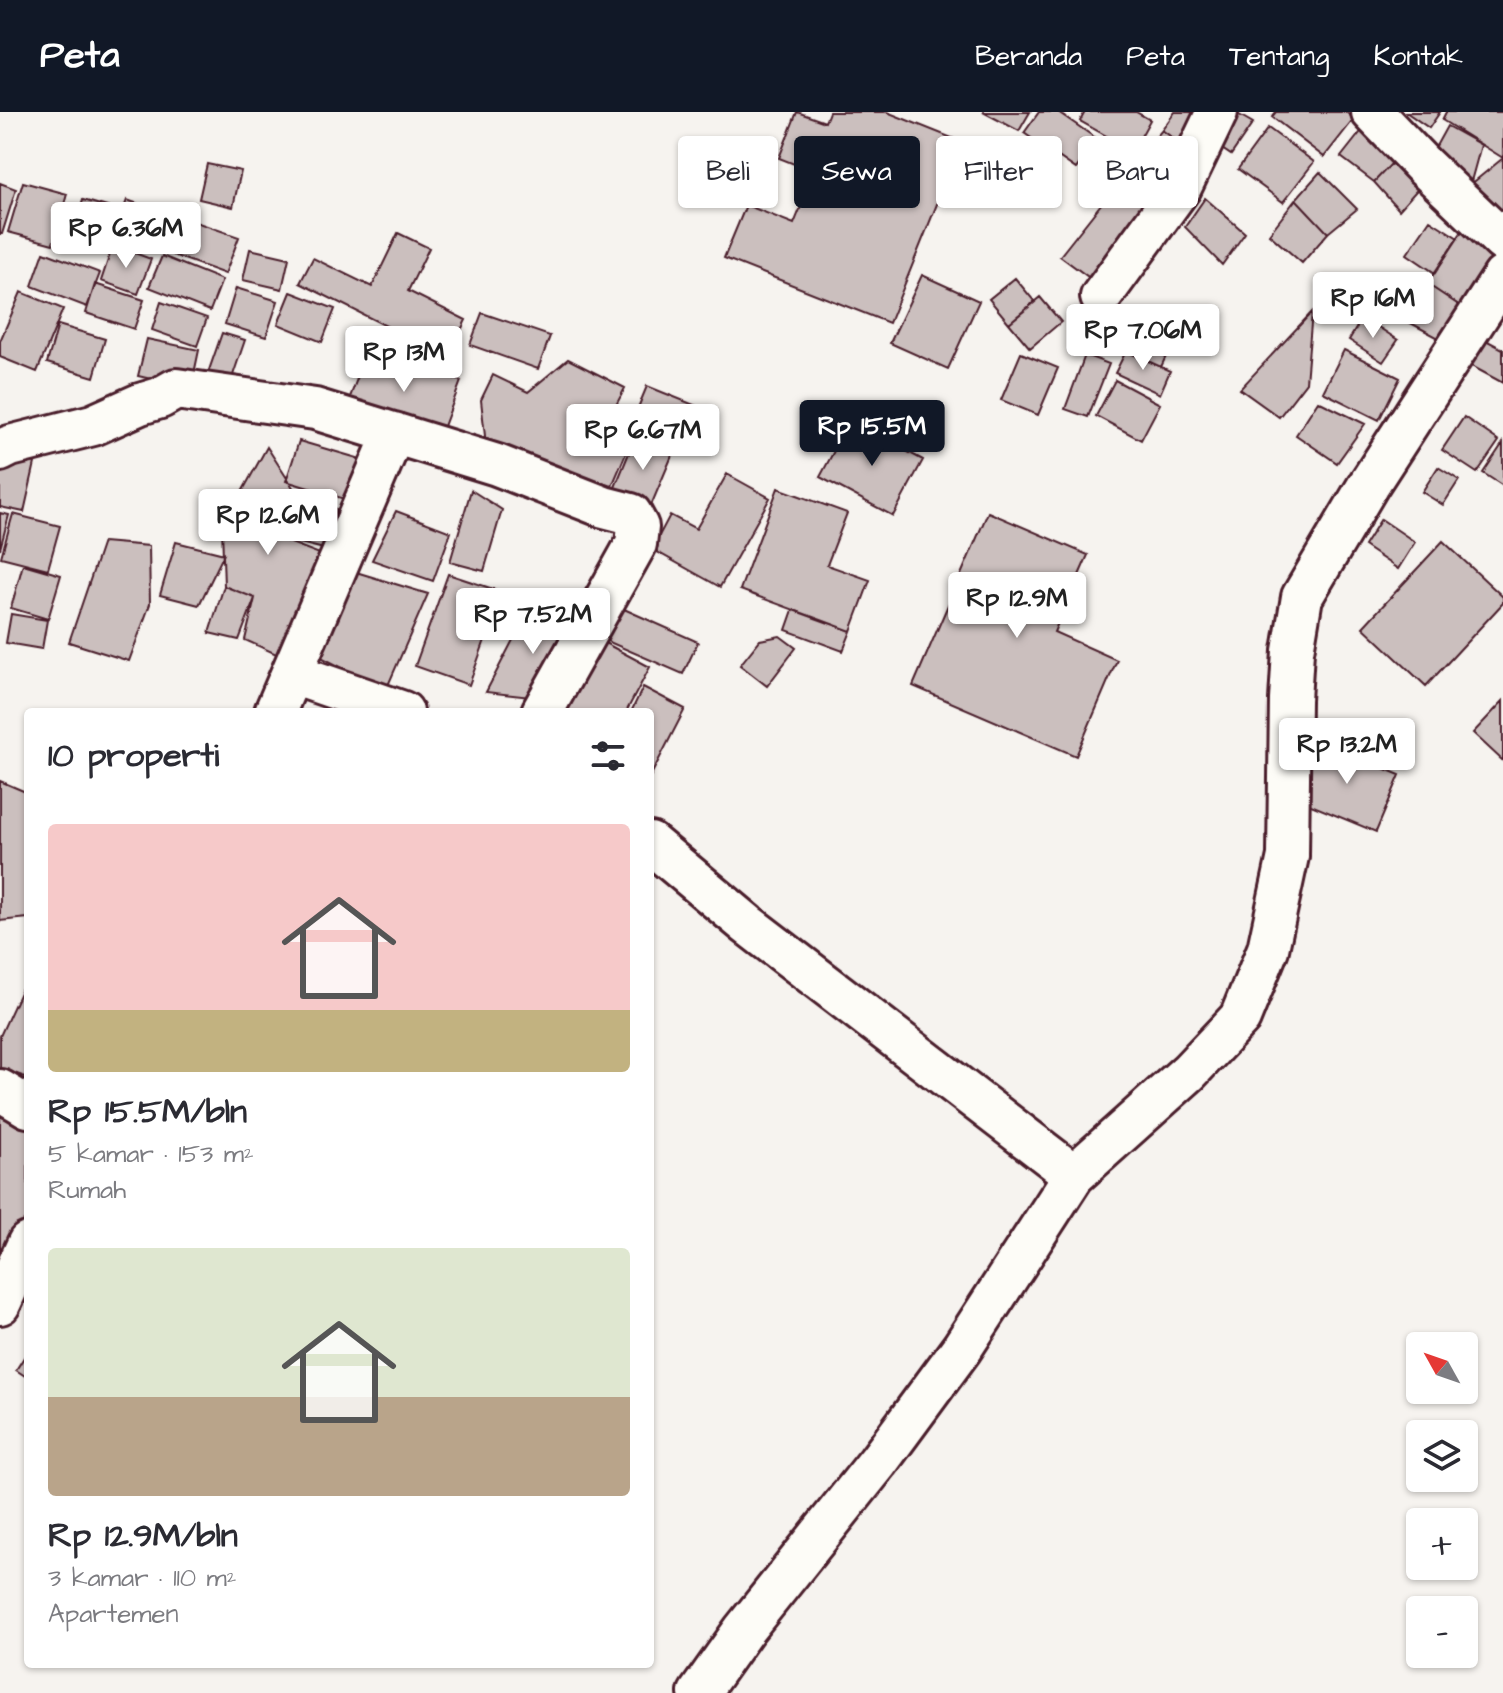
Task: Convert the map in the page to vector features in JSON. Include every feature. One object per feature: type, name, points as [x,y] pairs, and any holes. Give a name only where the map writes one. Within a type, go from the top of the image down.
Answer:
[{"type":"street","points":[[1101,297],[1181,187],[1217,112]]},
{"type":"street","points":[[1372,112],[1503,241]]},
{"type":"street","points":[[699,1693],[743,1631],[878,1462],[962,1348],[1074,1175],[1189,1072],[1240,1018],[1268,949],[1288,856],[1290,700],[1293,651],[1302,597],[1369,484],[1503,277]]},
{"type":"street","points":[[0,451],[93,425],[176,389],[315,409],[497,465],[604,507],[631,514],[638,527],[636,544],[544,708]]},
{"type":"street","points":[[277,708],[394,433]]},
{"type":"street","points":[[293,674],[391,708]]},
{"type":"street","points":[[654,846],[748,925],[1074,1175]]},
{"type":"street","points":[[0,1090],[24,1105]]},
{"type":"street","points":[[0,1304],[24,1252]]},
{"type":"building","points":[[797,112],[825,122],[829,112],[887,112],[947,136],[936,136],[936,206],[889,323],[724,258],[745,208],[754,208],[794,224],[800,208],[920,208],[920,136],[794,136],[794,164],[779,158]]},
{"type":"building","points":[[983,112],[1030,112],[1019,131]]},
{"type":"building","points":[[1039,112],[1058,112],[1093,136],[1078,136],[1076,169],[1062,159],[1062,136],[1028,136],[1024,133]]},
{"type":"building","points":[[1085,112],[1136,112],[1150,120],[1141,136],[1106,136],[1080,121]]},
{"type":"building","points":[[1175,112],[1192,112],[1206,122],[1198,148],[1198,136],[1170,136],[1162,130]]},
{"type":"building","points":[[1234,112],[1253,123],[1231,155],[1213,143]]},
{"type":"building","points":[[1276,112],[1346,112],[1354,119],[1324,157],[1272,117]]},
{"type":"building","points":[[1406,112],[1440,112],[1429,128]]},
{"type":"building","points":[[1446,112],[1503,112],[1503,158],[1442,120]]},
{"type":"building","points":[[1371,119],[1393,162],[1374,182],[1341,157]]},
{"type":"building","points":[[1447,126],[1481,145],[1470,185],[1425,166]]},
{"type":"building","points":[[1268,128],[1314,162],[1283,202],[1238,169]]},
{"type":"building","points":[[1503,158],[1503,216],[1470,185]]},
{"type":"building","points":[[1393,162],[1424,182],[1399,210],[1374,182]]},
{"type":"building","points":[[207,164],[241,171],[233,207],[199,199]]},
{"type":"building","points":[[1320,172],[1357,209],[1328,233],[1296,199]]},
{"type":"building","points":[[23,182],[67,194],[53,244],[8,232]]},
{"type":"building","points":[[0,183],[16,189],[2,234],[0,234]]},
{"type":"building","points":[[1205,198],[1245,233],[1222,265],[1185,227]]},
{"type":"building","points":[[1296,199],[1328,233],[1302,263],[1269,234]]},
{"type":"building","points":[[83,200],[114,209],[106,237],[75,228]]},
{"type":"building","points":[[127,200],[167,214],[155,249],[114,235]]},
{"type":"building","points":[[1098,208],[1153,208],[1095,282],[1060,256]]},
{"type":"building","points":[[184,218],[239,237],[225,274],[170,254]]},
{"type":"building","points":[[1430,220],[1458,238],[1435,273],[1407,254]]},
{"type":"building","points":[[1464,228],[1503,253],[1468,311],[1427,284]]},
{"type":"building","points":[[398,233],[429,248],[408,291],[466,320],[448,357],[300,283],[313,258],[372,287]]},
{"type":"building","points":[[113,245],[151,259],[138,294],[101,281]]},
{"type":"building","points":[[250,249],[289,258],[282,289],[243,280]]},
{"type":"building","points":[[44,252],[100,273],[87,307],[32,286]]},
{"type":"building","points":[[162,256],[222,280],[210,311],[149,287]]},
{"type":"building","points":[[922,275],[979,301],[948,369],[890,343]]},
{"type":"building","points":[[1015,278],[1035,302],[1009,323],[989,299]]},
{"type":"building","points":[[95,284],[144,300],[134,329],[86,313]]},
{"type":"building","points":[[1427,284],[1468,311],[1448,343],[1405,320]]},
{"type":"building","points":[[236,288],[278,301],[266,337],[225,324]]},
{"type":"building","points":[[21,292],[63,309],[37,372],[0,357],[0,341]]},
{"type":"building","points":[[291,292],[335,309],[322,342],[278,324]]},
{"type":"building","points":[[1040,297],[1061,322],[1030,348],[1009,323]]},
{"type":"building","points":[[161,302],[207,318],[197,346],[152,330]]},
{"type":"building","points":[[1312,312],[1306,382],[1279,417],[1240,389]]},
{"type":"building","points":[[482,313],[550,336],[538,369],[470,345]]},
{"type":"building","points":[[1363,317],[1398,340],[1383,362],[1349,340]]},
{"type":"building","points":[[58,325],[105,339],[94,377],[47,363]]},
{"type":"building","points":[[1138,332],[1168,352],[1161,367],[1126,351]]},
{"type":"building","points":[[222,333],[245,340],[230,384],[207,376]]},
{"type":"building","points":[[1480,337],[1503,349],[1503,383],[1466,363]]},
{"type":"building","points":[[147,339],[199,350],[191,388],[138,376]]},
{"type":"building","points":[[369,347],[461,381],[438,442],[346,408]]},
{"type":"building","points":[[1344,350],[1400,378],[1379,420],[1323,392]]},
{"type":"building","points":[[1126,351],[1170,371],[1160,394],[1115,373]]},
{"type":"building","points":[[1021,353],[1058,368],[1038,415],[1001,400]]},
{"type":"building","points":[[1085,355],[1109,364],[1088,417],[1065,409]]},
{"type":"building","points":[[568,359],[625,388],[602,432],[629,446],[607,498],[486,445],[481,400],[493,375],[528,392]]},
{"type":"building","points":[[1115,380],[1160,404],[1141,440],[1096,416]]},
{"type":"building","points":[[647,386],[704,409],[687,451],[630,427]]},
{"type":"building","points":[[1318,401],[1365,424],[1337,463],[1296,435]]},
{"type":"building","points":[[1464,417],[1499,441],[1477,473],[1442,450]]},
{"type":"building","points":[[850,421],[923,460],[893,516],[820,477]]},
{"type":"building","points":[[636,436],[674,451],[650,508],[613,492]]},
{"type":"building","points":[[299,441],[364,460],[351,501],[286,481]]},
{"type":"building","points":[[1503,443],[1503,486],[1483,473]]},
{"type":"building","points":[[267,447],[301,500],[283,540],[325,556],[283,657],[245,640],[255,598],[224,586],[222,528]]},
{"type":"building","points":[[0,454],[35,463],[24,512],[0,507]]},
{"type":"building","points":[[1438,467],[1459,480],[1443,505],[1422,492]]},
{"type":"building","points":[[727,474],[770,498],[720,587],[652,549],[670,515],[696,529]]},
{"type":"building","points":[[778,488],[847,513],[827,565],[870,580],[851,631],[740,590]]},
{"type":"building","points":[[471,490],[502,510],[484,571],[450,562]]},
{"type":"building","points":[[309,496],[336,509],[324,549],[288,540]]},
{"type":"building","points":[[396,511],[451,532],[433,581],[372,560]]},
{"type":"building","points":[[988,512],[1088,555],[1054,632],[1117,660],[1076,756],[913,686]]},
{"type":"building","points":[[0,513],[9,515],[0,549]]},
{"type":"building","points":[[13,514],[60,526],[48,569],[1,557]]},
{"type":"building","points":[[1381,519],[1415,542],[1398,569],[1364,546]]},
{"type":"building","points":[[1443,541],[1503,597],[1503,603],[1426,686],[1363,627]]},
{"type":"building","points":[[103,542],[149,546],[150,604],[129,661],[69,642]]},
{"type":"building","points":[[176,542],[224,554],[199,605],[160,595]]},
{"type":"building","points":[[23,564],[61,575],[48,619],[11,608]]},
{"type":"building","points":[[356,572],[428,594],[386,690],[319,656]]},
{"type":"building","points":[[448,574],[502,592],[469,685],[415,666]]},
{"type":"building","points":[[224,586],[255,598],[239,640],[209,633]]},
{"type":"building","points":[[615,605],[698,642],[683,674],[600,638]]},
{"type":"building","points":[[793,610],[851,631],[843,651],[786,630]]},
{"type":"building","points":[[528,611],[580,626],[540,698],[486,692]]},
{"type":"building","points":[[11,614],[47,620],[42,649],[6,643]]},
{"type":"building","points":[[780,636],[796,648],[767,686],[740,665],[760,640]]},
{"type":"building","points":[[603,642],[650,667],[628,708],[569,708]]},
{"type":"building","points":[[643,687],[685,709],[654,769],[654,708],[633,708]]},
{"type":"building","points":[[1503,701],[1503,761],[1473,733]]},
{"type":"building","points":[[1317,741],[1400,775],[1376,832],[1294,798]]},
{"type":"building","points":[[0,781],[24,791],[24,918],[0,921]]},
{"type":"building","points":[[24,984],[24,1077],[0,1068],[0,1036]]},
{"type":"building","points":[[0,1116],[24,1127],[24,1232],[0,1267]]},
{"type":"building","points":[[24,1357],[24,1375],[16,1370]]}]
